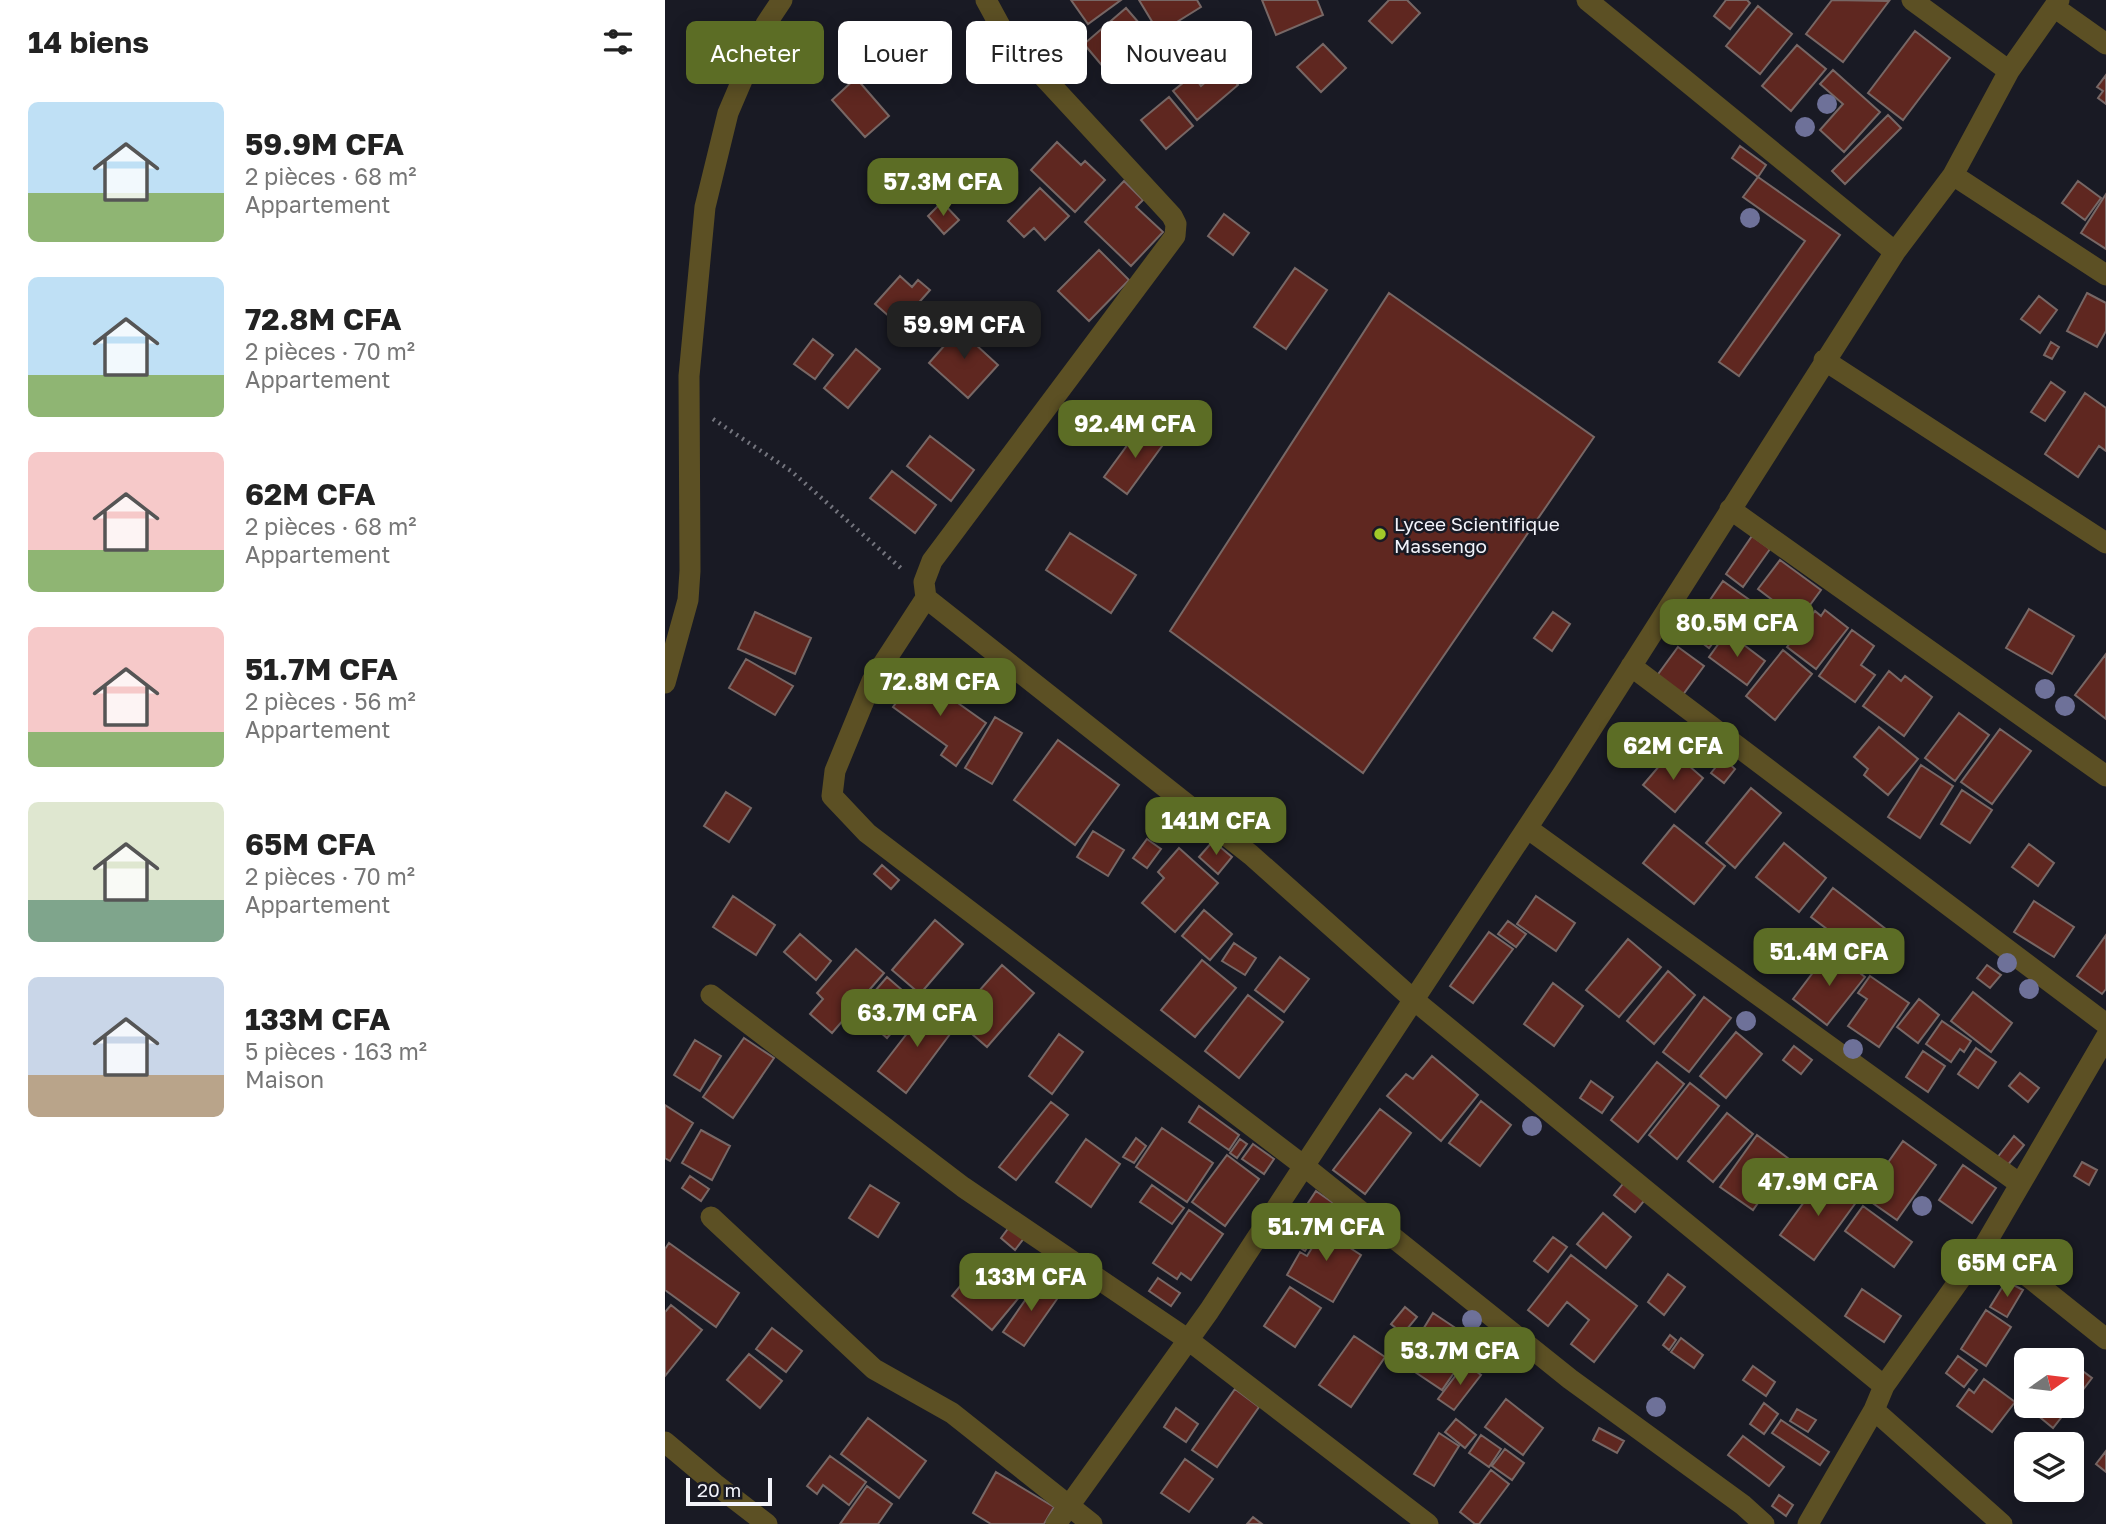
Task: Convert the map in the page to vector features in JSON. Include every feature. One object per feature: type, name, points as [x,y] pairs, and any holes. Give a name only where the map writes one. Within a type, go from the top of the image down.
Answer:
[{"type":"street","points":[[665,683],[689,590],[689,376],[705,207],[728,113],[766,24],[782,0]]},
{"type":"street","points":[[986,0],[1005,35],[1172,216],[1176,224],[1175,236],[932,561],[924,582],[926,593],[1251,855],[1414,1000],[1884,1386]]},
{"type":"street","points":[[1587,0],[1895,252]]},
{"type":"street","points":[[1912,0],[2008,71]]},
{"type":"street","points":[[1061,1515],[1209,1311],[1527,828],[1824,360],[1895,252],[1953,174],[2008,71],[2057,3],[2106,44]]},
{"type":"street","points":[[1953,174],[2106,275]]},
{"type":"street","points":[[1824,360],[2106,543]]},
{"type":"street","points":[[1730,509],[2106,776]]},
{"type":"street","points":[[926,593],[872,681],[835,771],[832,796],[867,833],[1304,1166],[1570,1379],[1764,1524]]},
{"type":"street","points":[[1631,666],[2106,1024]]},
{"type":"street","points":[[1527,828],[2020,1184]]},
{"type":"street","points":[[711,995],[963,1187],[1187,1339],[1428,1524]]},
{"type":"street","points":[[1808,1524],[1874,1410],[1884,1386],[1986,1243],[2106,1037]]},
{"type":"street","points":[[711,1217],[874,1369],[952,1413],[1061,1515],[1092,1524]]},
{"type":"street","points":[[1986,1243],[2106,1339]]},
{"type":"street","points":[[1874,1410],[2002,1524]]},
{"type":"street","points":[[665,1442],[767,1524]]},
{"type":"path","points":[[689,402],[791,471],[926,593]]},
{"type":"building","points":[[1071,0],[1121,0],[1088,24]]},
{"type":"building","points":[[1139,0],[1197,0],[1201,7],[1178,21],[1152,21]]},
{"type":"building","points":[[1262,0],[1317,0],[1323,15],[1276,35]]},
{"type":"building","points":[[1389,0],[1407,0],[1420,13],[1392,43],[1369,21]]},
{"type":"building","points":[[1726,0],[1747,0],[1750,3],[1730,29],[1714,16]]},
{"type":"building","points":[[1832,0],[1889,1],[1843,62],[1806,34]]},
{"type":"building","points":[[1758,6],[1792,34],[1760,74],[1726,46]]},
{"type":"building","points":[[1126,8],[1137,21],[1111,21]]},
{"type":"building","points":[[1101,29],[1101,64],[1087,48],[1087,41]]},
{"type":"building","points":[[1915,31],[1950,58],[1903,120],[1868,93]]},
{"type":"building","points":[[1323,44],[1346,68],[1321,92],[1297,67]]},
{"type":"building","points":[[1797,45],[1826,69],[1791,111],[1762,86]]},
{"type":"building","points":[[1833,70],[1880,112],[1844,152],[1820,130],[1843,104],[1820,84]]},
{"type":"building","points":[[2106,75],[2106,104],[2098,98],[2103,91],[2097,87]]},
{"type":"building","points":[[849,84],[861,84],[889,116],[865,137],[832,100]]},
{"type":"building","points":[[1182,84],[1238,85],[1197,120],[1173,91]]},
{"type":"building","points":[[1169,97],[1193,126],[1166,149],[1141,120]]},
{"type":"building","points":[[1888,115],[1901,128],[1845,184],[1832,171]]},
{"type":"building","points":[[1057,142],[1081,165],[1085,161],[1105,180],[1075,212],[1031,170]]},
{"type":"building","points":[[1740,146],[1766,165],[1758,177],[1732,158]]},
{"type":"building","points":[[1758,177],[1840,235],[1739,376],[1719,362],[1805,241],[1743,197]]},
{"type":"building","points":[[1124,181],[1143,200],[1136,207],[1163,232],[1131,266],[1085,222]]},
{"type":"building","points":[[2078,181],[2101,198],[2085,220],[2062,203]]},
{"type":"building","points":[[1040,188],[1069,216],[1045,240],[1034,228],[1024,237],[1008,221]]},
{"type":"building","points":[[2106,194],[2106,249],[2081,233]]},
{"type":"building","points":[[942,202],[959,220],[944,234],[928,216]]},
{"type":"building","points":[[1224,214],[1249,233],[1233,255],[1208,236]]},
{"type":"building","points":[[1099,250],[1129,280],[1089,321],[1058,291]]},
{"type":"building","points":[[1295,268],[1327,290],[1286,349],[1254,327]]},
{"type":"building","points":[[900,276],[912,287],[918,280],[930,290],[899,325],[875,304]]},
{"type":"building","name":"Lycee Scientifique Massengo","points":[[1389,293],[1594,437],[1363,773],[1170,631]]},
{"type":"building","points":[[2087,293],[2106,303],[2106,331],[2097,347],[2067,331]]},
{"type":"building","points":[[2039,296],[2057,310],[2040,333],[2021,319]]},
{"type":"building","points":[[967,320],[983,335],[975,344],[998,365],[968,398],[929,363]]},
{"type":"building","points":[[813,339],[833,355],[815,379],[794,364]]},
{"type":"building","points":[[2051,342],[2059,347],[2052,359],[2044,355]]},
{"type":"building","points":[[856,349],[880,369],[848,408],[824,388]]},
{"type":"building","points":[[2051,382],[2065,392],[2045,421],[2031,412]]},
{"type":"building","points":[[2085,393],[2106,408],[2106,451],[2099,446],[2078,477],[2045,454]]},
{"type":"building","points":[[1142,425],[1165,442],[1127,494],[1104,477]]},
{"type":"building","points":[[930,436],[974,470],[951,501],[907,466]]},
{"type":"building","points":[[892,471],[936,505],[915,533],[870,498]]},
{"type":"building","points":[[1070,533],[1136,575],[1111,613],[1046,570]]},
{"type":"building","points":[[1752,536],[1770,549],[1743,587],[1726,574]]},
{"type":"building","points":[[1780,560],[1821,590],[1799,620],[1758,589]]},
{"type":"building","points":[[1723,581],[1751,601],[1730,631],[1725,627],[1709,648],[1688,632]]},
{"type":"building","points":[[2029,609],[2074,636],[2052,674],[2006,648]]},
{"type":"building","points":[[1825,610],[1848,628],[1816,669],[1787,647],[1815,611],[1821,616]]},
{"type":"building","points":[[755,612],[811,638],[795,674],[738,649]]},
{"type":"building","points":[[1553,612],[1570,624],[1552,651],[1534,638]]},
{"type":"building","points":[[1852,630],[1874,646],[1861,665],[1875,675],[1855,702],[1819,676]]},
{"type":"building","points":[[1727,632],[1765,661],[1747,685],[1709,657]]},
{"type":"building","points":[[1678,647],[1704,666],[1682,696],[1656,677]]},
{"type":"building","points":[[1783,650],[1812,674],[1775,720],[1746,696]]},
{"type":"building","points":[[2106,654],[2106,719],[2075,695]]},
{"type":"building","points":[[746,659],[793,686],[775,715],[729,688]]},
{"type":"building","points":[[1889,671],[1901,681],[1905,676],[1932,697],[1904,736],[1863,706]]},
{"type":"building","points":[[917,674],[986,723],[956,766],[941,755],[947,746],[893,707]]},
{"type":"building","points":[[1959,713],[1989,735],[1955,781],[1925,758]]},
{"type":"building","points":[[995,717],[1022,733],[992,784],[965,768]]},
{"type":"building","points":[[1879,727],[1918,759],[1888,795],[1864,775],[1868,769],[1854,757]]},
{"type":"building","points":[[2000,729],[2031,751],[1992,804],[1961,782]]},
{"type":"building","points":[[1058,740],[1119,785],[1075,845],[1014,800]]},
{"type":"building","points":[[1672,751],[1703,778],[1675,812],[1643,785]]},
{"type":"building","points":[[1723,758],[1735,769],[1724,783],[1711,773]]},
{"type":"building","points":[[1921,765],[1953,786],[1920,838],[1888,817]]},
{"type":"building","points":[[1751,788],[1781,813],[1735,868],[1706,843]]},
{"type":"building","points":[[1962,790],[1992,810],[1970,843],[1941,824]]},
{"type":"building","points":[[726,792],[751,808],[729,842],[704,826]]},
{"type":"building","points":[[1674,825],[1725,866],[1694,904],[1643,863]]},
{"type":"building","points":[[1093,831],[1124,850],[1108,876],[1077,857]]},
{"type":"building","points":[[1147,839],[1161,849],[1147,868],[1133,858]]},
{"type":"building","points":[[1213,841],[1232,857],[1218,874],[1199,857]]},
{"type":"building","points":[[1784,843],[1826,878],[1799,912],[1756,877]]},
{"type":"building","points":[[2029,844],[2054,863],[2038,886],[2012,867]]},
{"type":"building","points":[[1179,848],[1218,883],[1175,932],[1142,903],[1164,878],[1158,872]]},
{"type":"building","points":[[882,865],[899,880],[891,889],[874,874]]},
{"type":"building","points":[[1833,888],[1896,937],[1875,965],[1811,917]]},
{"type":"building","points":[[733,896],[775,925],[756,955],[713,927]]},
{"type":"building","points":[[1536,896],[1575,923],[1556,951],[1517,924]]},
{"type":"building","points":[[2034,901],[2074,927],[2054,957],[2014,932]]},
{"type":"building","points":[[1204,910],[1232,934],[1210,960],[1182,936]]},
{"type":"building","points":[[935,920],[963,944],[920,994],[892,970]]},
{"type":"building","points":[[1508,921],[1526,934],[1516,947],[1498,934]]},
{"type":"building","points":[[1489,932],[1513,949],[1473,1003],[1450,986]]},
{"type":"building","points":[[800,934],[831,961],[816,980],[784,952]]},
{"type":"building","points":[[2106,935],[2106,989],[2102,994],[2077,976]]},
{"type":"building","points":[[1628,939],[1661,967],[1619,1017],[1586,990]]},
{"type":"building","points":[[1234,943],[1256,958],[1245,975],[1222,961]]},
{"type":"building","points":[[856,949],[884,973],[832,1033],[810,1014],[823,999],[817,993]]},
{"type":"building","points":[[1830,950],[1865,977],[1827,1025],[1793,999]]},
{"type":"building","points":[[1280,957],[1309,979],[1284,1012],[1255,990]]},
{"type":"building","points":[[1202,960],[1236,988],[1195,1037],[1161,1010]]},
{"type":"building","points":[[1002,965],[1034,993],[987,1047],[957,1021],[974,1002],[971,1000]]},
{"type":"building","points":[[1987,965],[2001,975],[1990,988],[1977,978]]},
{"type":"building","points":[[1668,971],[1695,995],[1654,1044],[1627,1021]]},
{"type":"building","points":[[1870,976],[1909,1003],[1879,1047],[1848,1026],[1867,999],[1858,993]]},
{"type":"building","points":[[887,977],[917,1003],[887,1038],[857,1012]]},
{"type":"building","points":[[1553,983],[1583,1006],[1554,1046],[1524,1024]]},
{"type":"building","points":[[1973,992],[2012,1023],[1991,1052],[1951,1021]]},
{"type":"building","points":[[1248,995],[1283,1022],[1239,1078],[1205,1051]]},
{"type":"building","points":[[1704,997],[1731,1018],[1689,1072],[1663,1052]]},
{"type":"building","points":[[1919,999],[1939,1015],[1918,1043],[1897,1027]]},
{"type":"building","points":[[929,1005],[956,1026],[906,1093],[878,1071]]},
{"type":"building","points":[[1942,1021],[1971,1041],[1964,1052],[1960,1049],[1951,1062],[1926,1044]]},
{"type":"building","points":[[1736,1032],[1762,1054],[1726,1098],[1700,1076]]},
{"type":"building","points":[[1059,1034],[1083,1052],[1052,1094],[1029,1076]]},
{"type":"building","points":[[744,1038],[774,1058],[733,1118],[703,1097]]},
{"type":"building","points":[[695,1040],[721,1056],[700,1091],[674,1075]]},
{"type":"building","points":[[1794,1046],[1812,1060],[1801,1074],[1783,1060]]},
{"type":"building","points":[[1976,1048],[1996,1062],[1978,1088],[1958,1074]]},
{"type":"building","points":[[1923,1051],[1945,1066],[1928,1092],[1906,1077]]},
{"type":"building","points":[[1432,1056],[1478,1095],[1441,1141],[1387,1096],[1406,1074],[1413,1079]]},
{"type":"building","points":[[1657,1062],[1684,1084],[1638,1142],[1611,1120]]},
{"type":"building","points":[[2020,1073],[2039,1088],[2028,1102],[2009,1086]]},
{"type":"building","points":[[1591,1081],[1613,1097],[1602,1113],[1580,1098]]},
{"type":"building","points":[[1690,1083],[1719,1106],[1677,1159],[1649,1135]]},
{"type":"building","points":[[1481,1101],[1511,1125],[1480,1166],[1449,1143]]},
{"type":"building","points":[[1051,1102],[1068,1115],[1016,1180],[999,1167]]},
{"type":"building","points":[[665,1105],[693,1123],[670,1161],[665,1158]]},
{"type":"building","points":[[1199,1106],[1239,1135],[1229,1150],[1189,1122]]},
{"type":"building","points":[[1380,1109],[1411,1133],[1365,1194],[1333,1170]]},
{"type":"building","points":[[1727,1113],[1753,1134],[1713,1182],[1688,1161]]},
{"type":"building","points":[[1162,1128],[1213,1163],[1187,1202],[1136,1167]]},
{"type":"building","points":[[701,1130],[730,1146],[712,1180],[682,1163]]},
{"type":"building","points":[[1757,1135],[1789,1159],[1753,1210],[1720,1187]]},
{"type":"building","points":[[2014,1136],[2024,1145],[2007,1166],[1997,1158]]},
{"type":"building","points":[[1136,1138],[1146,1146],[1134,1163],[1123,1157]]},
{"type":"building","points":[[1086,1139],[1120,1164],[1091,1207],[1056,1182]]},
{"type":"building","points":[[1240,1139],[1247,1144],[1237,1158],[1230,1153]]},
{"type":"building","points":[[1903,1141],[1936,1165],[1897,1220],[1864,1197]]},
{"type":"building","points":[[1253,1144],[1274,1159],[1264,1174],[1242,1159]]},
{"type":"building","points":[[1227,1155],[1259,1179],[1225,1226],[1192,1202]]},
{"type":"building","points":[[2082,1162],[2097,1170],[2089,1185],[2074,1176]]},
{"type":"building","points":[[1963,1165],[1996,1188],[1972,1223],[1939,1200]]},
{"type":"building","points":[[690,1176],[709,1189],[701,1201],[682,1188]]},
{"type":"building","points":[[1823,1176],[1857,1201],[1814,1260],[1780,1235]]},
{"type":"building","points":[[1626,1180],[1648,1196],[1635,1212],[1614,1195]]},
{"type":"building","points":[[870,1185],[899,1203],[878,1237],[849,1218]]},
{"type":"building","points":[[1152,1185],[1184,1208],[1172,1224],[1140,1202]]},
{"type":"building","points":[[1316,1191],[1336,1205],[1305,1251],[1285,1238]]},
{"type":"building","points":[[1863,1206],[1912,1242],[1894,1267],[1845,1231]]},
{"type":"building","points":[[1189,1210],[1223,1234],[1191,1280],[1181,1273],[1177,1279],[1153,1263]]},
{"type":"building","points":[[1603,1213],[1631,1237],[1606,1268],[1577,1244]]},
{"type":"building","points":[[1013,1222],[1028,1233],[1015,1250],[1001,1238]]},
{"type":"building","points":[[1328,1222],[1350,1235],[1344,1244],[1361,1255],[1333,1302],[1287,1275],[1300,1252],[1307,1256]]},
{"type":"building","points":[[1553,1237],[1567,1247],[1548,1272],[1534,1261]]},
{"type":"building","points":[[2051,1241],[2064,1251],[2048,1272],[2035,1263]]},
{"type":"building","points":[[669,1243],[739,1293],[716,1327],[665,1290],[665,1249]]},
{"type":"building","points":[[1571,1255],[1637,1306],[1594,1362],[1571,1344],[1589,1320],[1567,1302],[1548,1326],[1528,1310]]},
{"type":"building","points":[[981,1261],[1021,1295],[992,1330],[952,1296]]},
{"type":"building","points":[[1668,1274],[1685,1287],[1664,1315],[1648,1302]]},
{"type":"building","points":[[1042,1276],[1050,1282],[1045,1290],[1057,1299],[1024,1346],[1003,1332]]},
{"type":"building","points":[[1158,1278],[1180,1293],[1171,1306],[1149,1291]]},
{"type":"building","points":[[2006,1281],[2023,1290],[2007,1317],[1990,1307]]},
{"type":"building","points":[[1290,1287],[1321,1308],[1295,1347],[1264,1326]]},
{"type":"building","points":[[1862,1289],[1901,1316],[1884,1342],[1845,1316]]},
{"type":"building","points":[[671,1305],[702,1330],[665,1376],[665,1312]]},
{"type":"building","points":[[1405,1307],[1417,1317],[1403,1334],[1391,1324]]},
{"type":"building","points":[[1986,1310],[2011,1327],[1986,1366],[1961,1349]]},
{"type":"building","points":[[1433,1313],[1478,1343],[1442,1390],[1409,1368],[1427,1341],[1419,1336]]},
{"type":"building","points":[[772,1328],[802,1351],[786,1372],[756,1349]]},
{"type":"building","points":[[1670,1335],[1676,1340],[1669,1350],[1663,1345]]},
{"type":"building","points":[[1354,1336],[1385,1357],[1351,1407],[1319,1385]]},
{"type":"building","points":[[1681,1338],[1703,1355],[1694,1368],[1671,1352]]},
{"type":"building","points":[[749,1354],[782,1381],[760,1408],[727,1380]]},
{"type":"building","points":[[1958,1356],[1977,1370],[1964,1387],[1946,1373]]},
{"type":"building","points":[[1465,1363],[1481,1375],[1454,1410],[1438,1399]]},
{"type":"building","points":[[1753,1366],[1775,1382],[1766,1396],[1743,1380]]},
{"type":"building","points":[[2084,1372],[2092,1378],[2084,1388]]},
{"type":"building","points":[[1984,1379],[2014,1401],[1992,1432],[1957,1406],[1969,1389],[1974,1393]]},
{"type":"building","points":[[1235,1389],[1259,1407],[1217,1467],[1192,1450]]},
{"type":"building","points":[[1506,1399],[1543,1428],[1523,1455],[1485,1427]]},
{"type":"building","points":[[1764,1403],[1778,1414],[1764,1434],[1750,1424]]},
{"type":"building","points":[[1176,1408],[1198,1424],[1186,1442],[1164,1427]]},
{"type":"building","points":[[1797,1409],[1816,1420],[1808,1432],[1790,1421]]},
{"type":"building","points":[[868,1418],[926,1461],[899,1498],[841,1454]]},
{"type":"building","points":[[2041,1418],[2061,1418],[2053,1428]]},
{"type":"building","points":[[1456,1419],[1476,1435],[1465,1448],[1445,1432]]},
{"type":"building","points":[[1781,1420],[1829,1452],[1820,1465],[1772,1433]]},
{"type":"building","points":[[1599,1428],[1624,1441],[1617,1453],[1593,1440]]},
{"type":"building","points":[[1439,1433],[1459,1446],[1434,1486],[1414,1474]]},
{"type":"building","points":[[1481,1435],[1501,1449],[1489,1467],[1469,1453]]},
{"type":"building","points":[[1743,1436],[1784,1467],[1769,1486],[1728,1455]]},
{"type":"building","points":[[1505,1449],[1524,1463],[1512,1480],[1492,1466]]},
{"type":"building","points":[[2106,1451],[2106,1472],[2096,1464]]},
{"type":"building","points":[[830,1456],[866,1482],[849,1505],[823,1485],[817,1494],[807,1486]]},
{"type":"building","points":[[1185,1459],[1213,1479],[1189,1512],[1161,1493]]},
{"type":"building","points":[[1491,1470],[1509,1484],[1479,1524],[1475,1524],[1460,1512]]},
{"type":"building","points":[[996,1472],[1054,1507],[1044,1524],[991,1524],[973,1513]]},
{"type":"building","points":[[867,1486],[892,1504],[878,1524],[840,1524]]},
{"type":"building","points":[[1779,1495],[1793,1505],[1786,1516],[1772,1506]]},
{"type":"building","points":[[1253,1517],[1262,1524],[1247,1524]]},
{"type":"place","name":"Lycee Scientifique Massengo","points":[[1380,534]]}]
